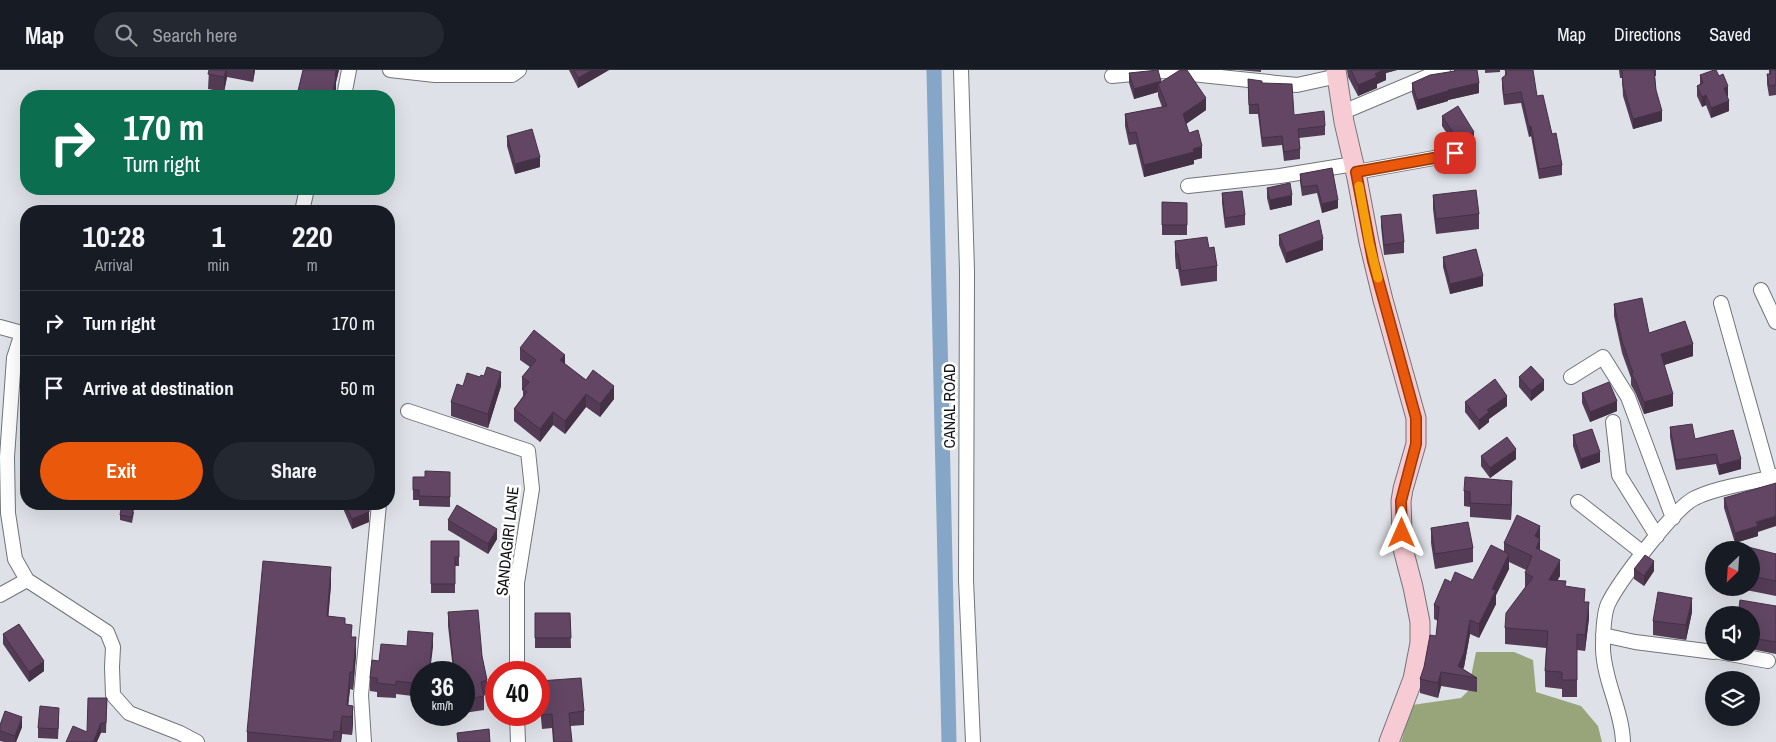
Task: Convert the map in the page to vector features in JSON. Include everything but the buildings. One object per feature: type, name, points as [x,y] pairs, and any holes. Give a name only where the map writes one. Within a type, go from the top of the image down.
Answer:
[{"type":"street","points":[[345,90],[349,70]]},
{"type":"street","points":[[390,70],[445,75],[512,75],[519,70]]},
{"type":"street","name":"CANAL ROAD","points":[[961,70],[967,271],[966,580],[973,742]]},
{"type":"street","points":[[1343,112],[1443,70]]},
{"type":"street","points":[[1112,76],[1163,71],[1297,85],[1337,73],[1373,261],[1416,418],[1416,444],[1401,501],[1402,545],[1414,587],[1420,622],[1420,643],[1413,679],[1389,742]]},
{"type":"street","points":[[1188,186],[1355,168],[1434,158],[1455,153]]},
{"type":"street","points":[[1761,290],[1776,322]]},
{"type":"street","points":[[1623,742],[1617,705],[1610,685],[1603,651],[1603,635],[1608,605],[1624,579],[1656,536],[1693,498],[1740,484],[1773,477],[1721,304]]},
{"type":"street","points":[[0,327],[20,331]]},
{"type":"street","points":[[20,342],[14,358],[3,458],[8,514],[15,559],[27,580],[107,632],[113,647],[113,695],[129,714],[180,733],[197,742]]},
{"type":"street","points":[[1614,356],[1673,518]]},
{"type":"street","points":[[1571,377],[1603,357],[1628,397]]},
{"type":"street","name":"SANDAGIRI LANE","points":[[408,411],[528,451],[532,489],[517,583],[517,661]]},
{"type":"street","points":[[1613,422],[1619,475],[1656,536]]},
{"type":"street","points":[[1578,502],[1643,553]]},
{"type":"street","points":[[364,742],[361,696],[378,510]]},
{"type":"street","points":[[0,596],[27,580]]},
{"type":"street","points":[[1603,635],[1635,642],[1705,651]]},
{"type":"street","points":[[1760,660],[1768,661]]},
{"type":"street","points":[[518,726],[518,742]]},
{"type":"green space","points":[[1476,652],[1514,652],[1533,660],[1536,692],[1581,706],[1598,726],[1602,742],[1401,742],[1412,705],[1461,698],[1468,691]]},
{"type":"waterway","points":[[934,70],[949,742]]},
{"type":"slow traffic","points":[[1359,186],[1369,242],[1378,278]]},
{"type":"route","points":[[1402,533],[1401,501],[1416,444],[1416,418],[1373,261],[1356,172],[1455,153]]}]
